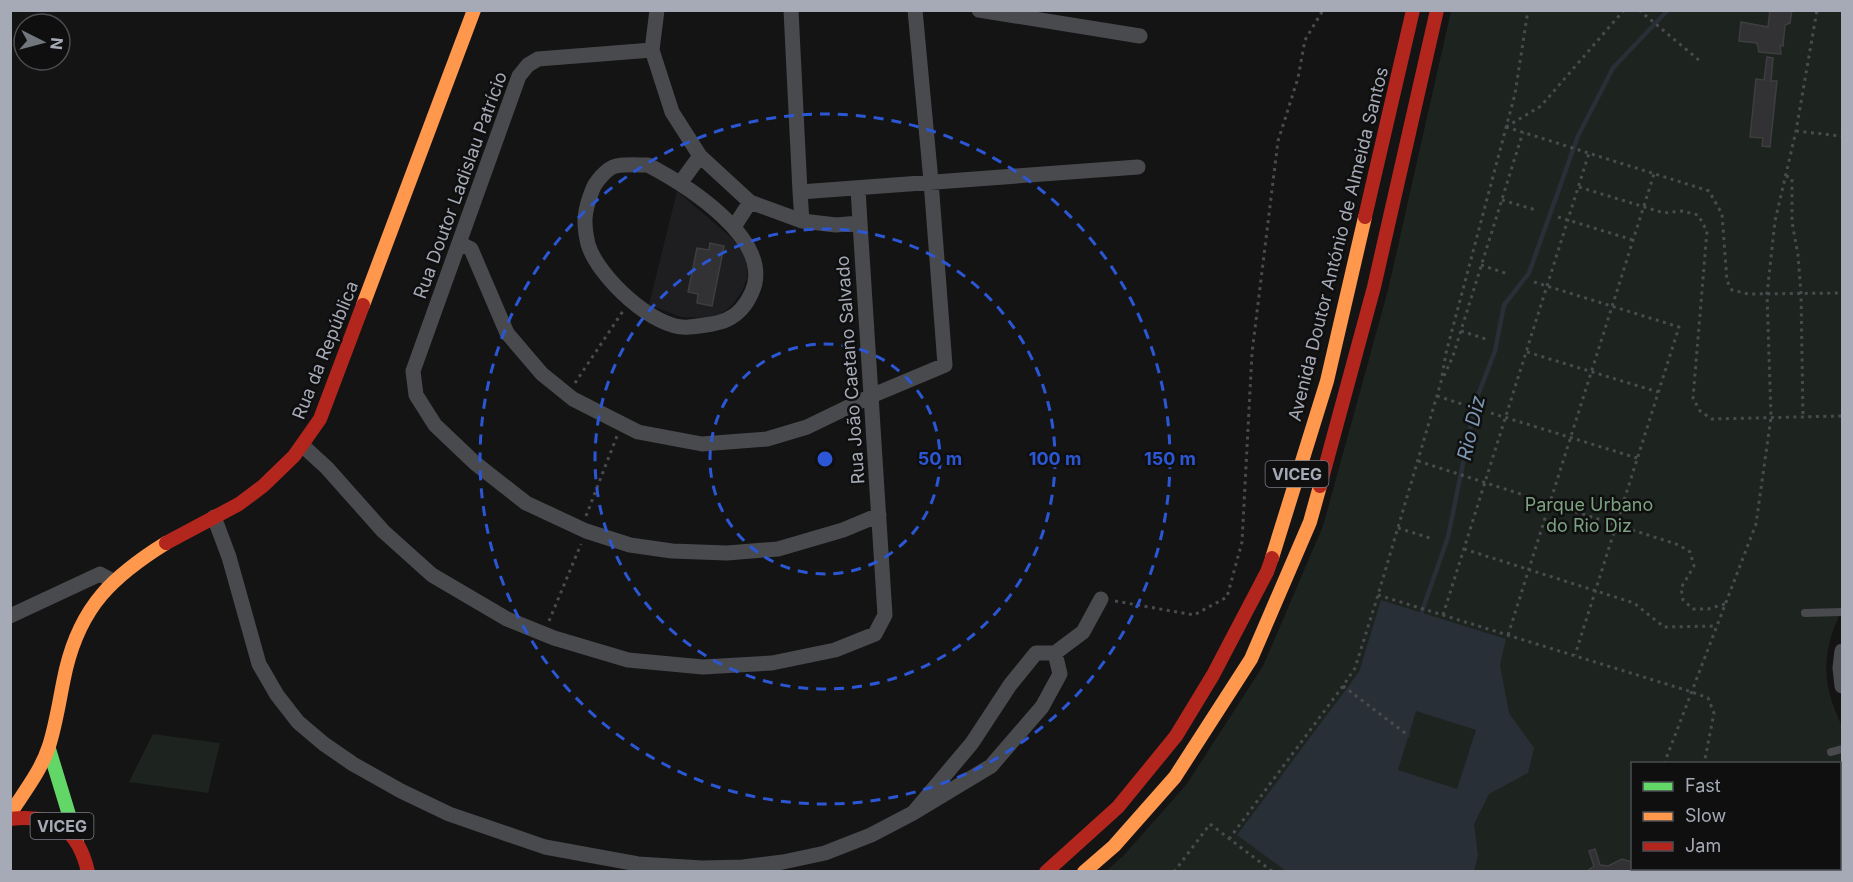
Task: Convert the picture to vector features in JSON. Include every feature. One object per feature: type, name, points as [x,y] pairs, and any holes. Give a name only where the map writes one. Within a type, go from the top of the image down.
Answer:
[{"type":"main road","name":"Rua da República","points":[[49,749],[69,657],[77,634],[92,607],[113,581],[151,552],[238,504],[272,479],[303,446],[320,419],[474,10]]},
{"type":"main road","name":"Avenida Doutor António de Almeida Santos","points":[[1046,872],[1118,807],[1176,736],[1214,675],[1267,572],[1327,381],[1413,10]]},
{"type":"main road","name":"VICEG","points":[[1084,872],[1114,846],[1175,777],[1226,699],[1251,659],[1310,522],[1374,287],[1437,10]]},
{"type":"main road","points":[[10,816],[49,749]]},
{"type":"main road","points":[[49,749],[77,841]]},
{"type":"main road","name":"VICEG","points":[[10,816],[46,818],[63,827],[77,841],[87,865],[103,872]]},
{"type":"street","points":[[657,10],[652,50],[672,112],[700,156],[750,202],[802,221],[836,225],[860,223]]},
{"type":"street","points":[[791,10],[802,221]]},
{"type":"street","points":[[459,243],[471,249],[507,333],[542,374],[568,394],[638,432],[702,444],[767,439],[807,427],[871,396],[945,365],[915,10]]},
{"type":"street","points":[[979,10],[1042,15],[1140,36]]},
{"type":"street","name":"Rua Doutor Ladislau Patrício","points":[[584,530],[526,503],[467,455],[435,425],[416,396],[412,371],[519,76],[528,65],[538,59],[652,50]]},
{"type":"street","points":[[681,182],[700,156]]},
{"type":"street","points":[[648,165],[681,182],[734,227],[753,255],[756,283],[746,307],[724,323],[685,327],[660,320],[630,300],[604,274],[589,246],[584,213],[594,183],[615,166],[648,165]]},
{"type":"street","points":[[800,192],[1138,167]]},
{"type":"street","name":"Rua João Caetano Salvado","points":[[303,446],[327,468],[383,531],[432,575],[507,619],[544,634],[628,660],[704,667],[772,663],[835,650],[875,634],[885,615],[858,188]]},
{"type":"street","points":[[734,227],[750,202]]},
{"type":"street","points":[[584,530],[630,545],[672,551],[728,553],[778,549],[843,530],[879,515]]},
{"type":"street","points":[[214,517],[229,557],[260,664],[277,695],[298,722],[324,744],[353,764],[401,791],[449,814],[545,847],[638,864],[702,868],[743,867],[783,862],[825,852],[871,835],[913,813],[991,766],[1042,707],[1060,674],[1055,653]]},
{"type":"street","points":[[10,616],[100,574],[113,581]]},
{"type":"street","points":[[913,813],[972,743],[1010,685],[1036,653],[1055,653],[1083,632],[1101,599]]},
{"type":"street","points":[[1842,651],[1840,668],[1842,686]]},
{"type":"lane","points":[[1805,613],[1842,612]]},
{"type":"lane","points":[[1832,752],[1842,749]]},
{"type":"path","points":[[1101,599],[1194,615],[1227,597],[1242,542],[1252,353],[1278,141],[1298,78],[1305,40],[1323,10]]},
{"type":"path","points":[[1229,839],[1355,668],[1441,381],[1446,353],[1515,94],[1528,10]]},
{"type":"path","points":[[1506,127],[1540,106],[1624,10]]},
{"type":"path","points":[[1640,10],[1700,61]]},
{"type":"path","points":[[1665,762],[1756,524],[1771,417],[1767,294],[1775,221],[1796,131],[1817,10]]},
{"type":"path","points":[[1506,127],[1709,191],[1722,214],[1726,281],[1732,290],[1748,294],[1842,293]]},
{"type":"path","points":[[1796,131],[1841,136]]},
{"type":"path","points":[[1441,381],[1453,356],[1523,132]]},
{"type":"path","points":[[1443,615],[1589,153]]},
{"type":"path","points":[[1508,635],[1654,174]]},
{"type":"path","points":[[1786,176],[1792,178],[1792,222],[1798,255],[1801,294],[1803,416]]},
{"type":"path","points":[[1579,187],[1664,213],[1682,211],[1698,215],[1707,231],[1693,398],[1700,411],[1712,419],[1842,416]]},
{"type":"path","points":[[1502,200],[1536,210]]},
{"type":"path","points":[[1558,217],[1633,240]]},
{"type":"path","points":[[1481,266],[1508,273]]},
{"type":"path","points":[[1534,282],[1679,327],[1575,655]]},
{"type":"path","points":[[568,394],[630,300]]},
{"type":"path","points":[[1461,331],[1489,340]]},
{"type":"path","points":[[1527,352],[1658,392]]},
{"type":"path","points":[[1437,396],[1465,405]]},
{"type":"path","points":[[1491,413],[1637,458]]},
{"type":"path","points":[[544,634],[622,424]]},
{"type":"path","points":[[1418,461],[1678,545],[1690,552],[1694,566],[1682,588],[1683,600],[1693,609],[1708,609],[1726,604]]},
{"type":"path","points":[[1398,528],[1433,539]]},
{"type":"path","points":[[1464,549],[1634,603],[1664,627],[1717,626]]},
{"type":"path","points":[[1378,595],[1708,698],[1714,713],[1704,762]]},
{"type":"path","points":[[1343,686],[1409,736]]},
{"type":"path","points":[[1174,872],[1210,824],[1273,872]]},
{"type":"shaded area","points":[[677,191],[734,240],[748,262],[747,278],[742,291],[732,305],[721,314],[709,318],[681,317],[649,305]]},
{"type":"shaded area","points":[[1381,600],[1506,639],[1500,665],[1509,713],[1534,748],[1528,773],[1489,794],[1474,824],[1478,855],[1474,871],[1286,871],[1237,835],[1359,672]],"holes":[[[1416,711],[1476,730],[1457,789],[1398,770]]]},
{"type":"green space","name":"Parque Urbano do Rio Diz","points":[[1451,11],[1842,11],[1842,610],[1830,640],[1826,668],[1830,695],[1842,726],[1842,871],[1105,872],[1124,855],[1186,785],[1263,666],[1323,526],[1388,290]]},
{"type":"green space","points":[[153,734],[220,743],[208,793],[129,782]]},
{"type":"building","points":[[1770,10],[1792,10],[1790,23],[1785,25],[1783,46],[1780,45],[1781,54],[1759,52],[1757,43],[1739,41],[1741,22],[1768,27]]},
{"type":"building","points":[[1767,57],[1773,58],[1771,81],[1777,81],[1770,147],[1762,146],[1763,138],[1750,137],[1756,79],[1764,80]]},
{"type":"building","points":[[710,243],[724,246],[712,306],[697,303],[698,294],[688,292],[697,248],[709,250]]},
{"type":"building","points":[[1595,849],[1600,865],[1608,866],[1622,859],[1631,862],[1631,870],[1648,870],[1648,872],[1576,872],[1587,871],[1594,866],[1589,851]]},
{"type":"building","points":[[1684,870],[1708,870],[1685,872]]},
{"type":"waterway","name":"Rio Diz","points":[[1420,617],[1448,537],[1476,400],[1495,351],[1504,305],[1529,273],[1578,136],[1613,68],[1668,10]]},
{"type":"traffic: fast","points":[[49,749],[77,841]]},
{"type":"traffic: slow","points":[[363,305],[474,10]]},
{"type":"traffic: slow","points":[[1272,558],[1327,381],[1365,217]]},
{"type":"traffic: slow","points":[[1084,872],[1114,846],[1175,777],[1251,659],[1310,522],[1320,486]]},
{"type":"traffic: slow","points":[[10,814],[46,755],[66,669],[80,627],[90,610],[115,581],[166,543]]},
{"type":"traffic: jam","points":[[1365,217],[1413,10]]},
{"type":"traffic: jam","points":[[1320,486],[1374,287],[1437,10]]},
{"type":"traffic: jam","points":[[166,543],[239,504],[263,486],[294,456],[320,419],[363,305]]},
{"type":"traffic: jam","points":[[1046,872],[1118,807],[1176,736],[1213,675],[1267,572],[1272,558]]},
{"type":"traffic: jam","points":[[10,819],[39,819],[62,827],[78,844],[88,872]]}]
